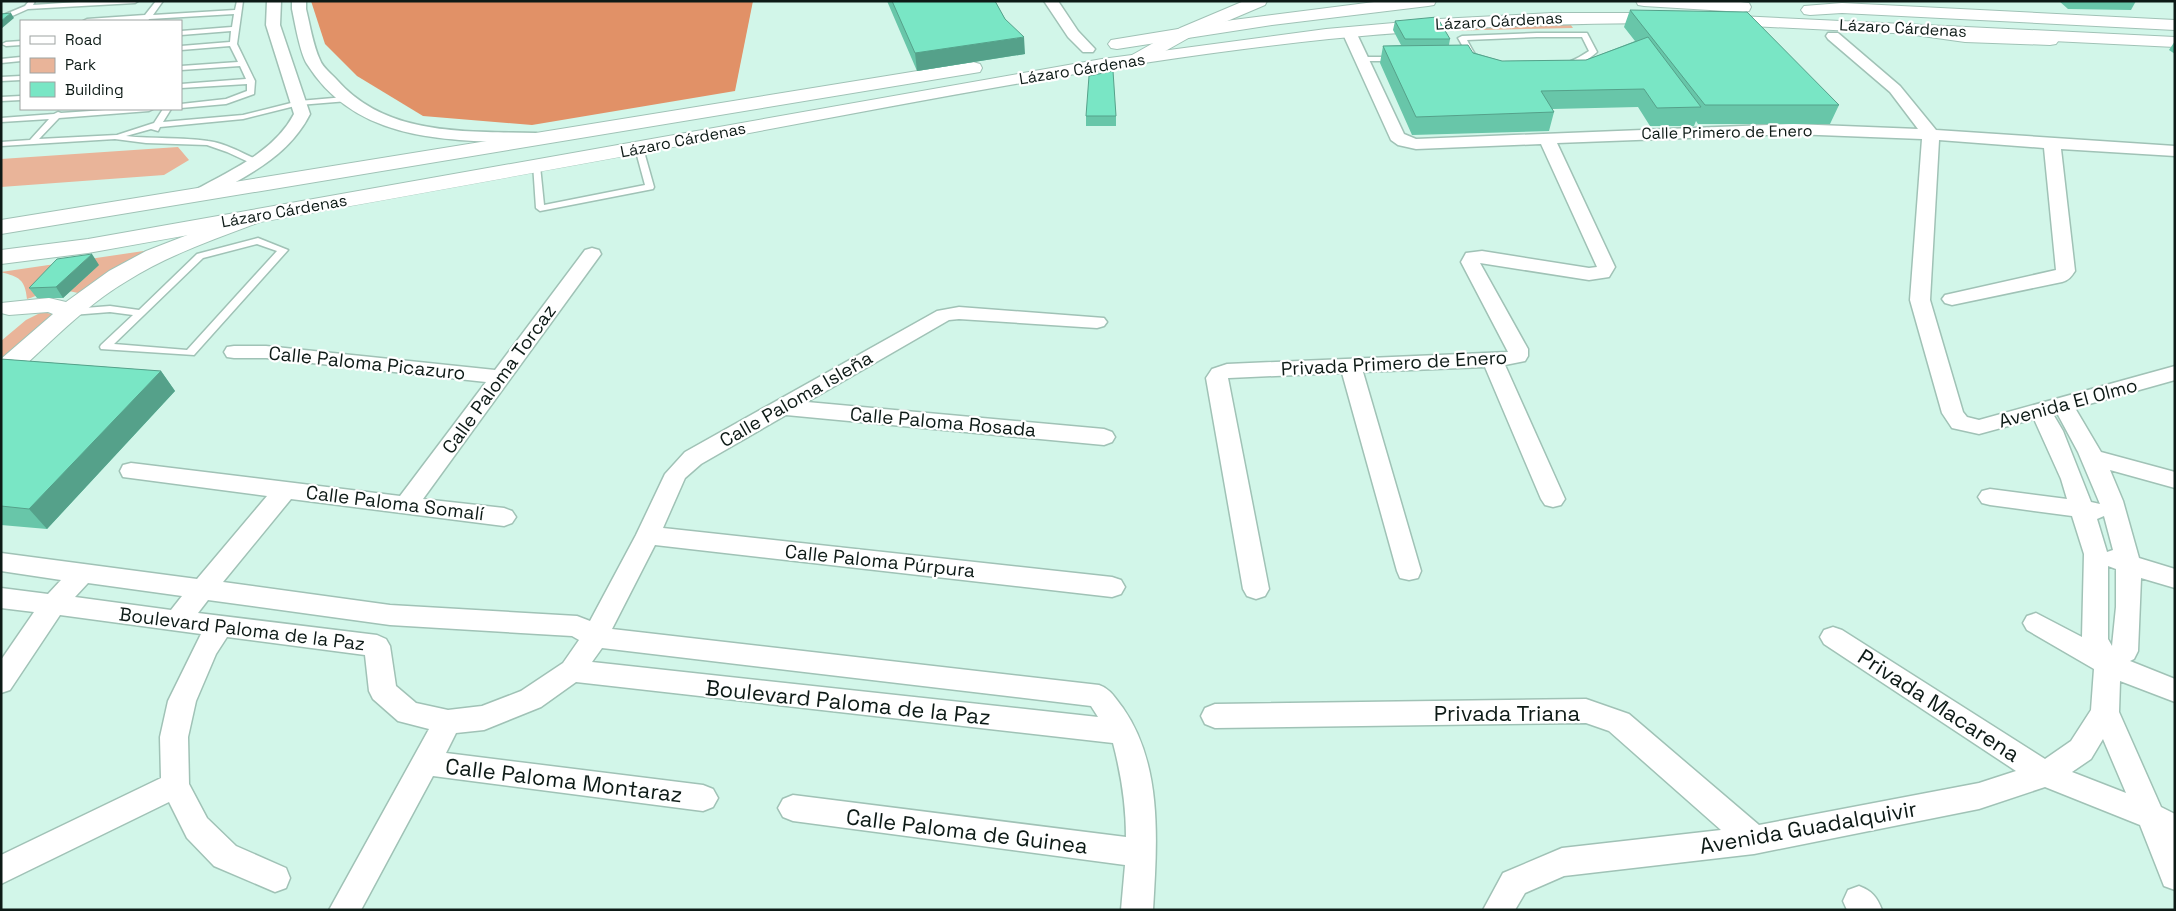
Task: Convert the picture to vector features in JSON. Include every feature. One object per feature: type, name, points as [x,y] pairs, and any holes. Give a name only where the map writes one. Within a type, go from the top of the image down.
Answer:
[{"type":"main road","points":[[1138,59],[1186,32],[1259,1]]},
{"type":"main road","points":[[1312,1],[1320,4],[1378,1]]},
{"type":"main road","name":"Lázaro Cárdenas","points":[[1,228],[1186,32],[1310,14],[1427,1]]},
{"type":"main road","name":"Lázaro Cárdenas","points":[[1644,1],[1890,15],[2175,27]]},
{"type":"main road","points":[[1810,10],[1842,8],[2175,27]]},
{"type":"main road","name":"Lázaro Cárdenas","points":[[1,256],[88,246],[898,100],[1138,59],[1349,32],[1487,19],[1569,17],[1692,19],[2175,42]]},
{"type":"main road","points":[[1907,29],[1965,37],[2175,46]]},
{"type":"main road","points":[[1,214],[149,203]]},
{"type":"main road","points":[[1,372],[100,288],[135,266],[180,245],[252,217]]},
{"type":"main road","points":[[4,308],[49,305],[72,312]]},
{"type":"street","points":[[202,194],[256,162],[280,144],[297,127],[302,114],[273,25],[274,1]]},
{"type":"street","points":[[298,1],[314,62],[345,99],[385,121],[405,128],[449,135],[536,138]]},
{"type":"street","points":[[1050,1],[1073,34],[1088,49]]},
{"type":"street","name":"Calle Primero de Enero","points":[[1349,32],[1363,59],[1397,137],[1404,142],[1416,144],[1793,129],[1931,134],[2052,144],[2175,151]]},
{"type":"street","points":[[1833,36],[1895,89],[1931,134]]},
{"type":"street","name":"Avenida El Olmo","points":[[1931,134],[1920,300],[1953,413],[1960,423],[1980,427],[2175,374]]},
{"type":"street","name":"Privada Primero de Enero","points":[[1256,589],[1217,378],[1219,374],[1227,371],[1492,360],[1518,356],[1518,349],[1470,262],[1473,257],[1589,274],[1602,274],[1606,268],[1547,139]]},
{"type":"street","points":[[1952,299],[2062,276],[2066,272],[2052,144]]},
{"type":"street","name":"Calle Paloma Torcaz","points":[[406,505],[592,254]]},
{"type":"street","name":"Calle Paloma Isleña","points":[[595,637],[648,535],[676,474],[693,458],[944,316],[959,313],[1097,322]]},
{"type":"street","name":"Calle Paloma Picazuro","points":[[234,352],[266,352],[500,377]]},
{"type":"street","points":[[1492,360],[1553,499]]},
{"type":"street","points":[[1350,367],[1410,571]]},
{"type":"street","name":"Calle Paloma Rosada","points":[[782,407],[1104,436]]},
{"type":"street","points":[[2051,407],[2093,458],[2116,513],[2128,562],[2128,623],[2125,651],[2107,663]]},
{"type":"street","points":[[2051,407],[2052,432],[2072,479],[2096,554],[2094,639],[2107,663]]},
{"type":"street","points":[[2093,458],[2175,480]]},
{"type":"street","name":"Calle Paloma Somalí","points":[[131,471],[504,517]]},
{"type":"street","name":"Calle Paloma Somalí","points":[[176,620],[285,490]]},
{"type":"street","points":[[1990,497],[2116,513]]},
{"type":"street","name":"Calle Paloma Púrpura","points":[[648,535],[1112,587]]},
{"type":"street","points":[[2096,554],[2128,562],[2175,579]]},
{"type":"street","name":"Boulevard Paloma de la Paz","points":[[1,562],[390,615],[577,626],[595,637],[1099,696],[1124,732]]},
{"type":"street","points":[[1,682],[54,604],[82,573]]},
{"type":"street","name":"Boulevard Paloma de la Paz","points":[[1,598],[377,646],[383,691],[408,713],[448,722],[484,718],[523,702],[572,671],[595,637]]},
{"type":"street","points":[[2036,623],[2107,663],[2175,691]]},
{"type":"street","points":[[220,626],[205,649],[182,701],[174,737],[175,785],[197,828],[225,856],[275,878]]},
{"type":"street","name":"Privada Macarena","points":[[1833,637],[2045,774],[2163,823]]},
{"type":"street","name":"Avenida Guadalquivir","points":[[2107,663],[2105,712],[2163,823],[2175,876]]},
{"type":"street","name":"Boulevard Paloma de la Paz","points":[[572,671],[1124,732]]},
{"type":"street","name":"Privada Triana","points":[[1215,716],[1586,711],[1619,722],[1754,840]]},
{"type":"street","name":"Avenida Guadalquivir","points":[[1498,910],[1514,883],[1562,862],[1754,840],[1979,796],[2045,774],[2081,750],[2105,712]]},
{"type":"street","points":[[344,910],[448,722]]},
{"type":"street","points":[[1124,732],[1136,778],[1141,816],[1142,853],[1137,910]]},
{"type":"street","name":"Calle Paloma Montaraz","points":[[426,763],[703,798]]},
{"type":"street","points":[[1,870],[175,785]]},
{"type":"street","name":"Calle Paloma de Guinea","points":[[792,808],[1142,853]]},
{"type":"lane","points":[[1,19],[30,4],[135,1]]},
{"type":"lane","points":[[146,19],[160,1]]},
{"type":"lane","points":[[182,106],[229,101],[242,98],[251,92],[251,81],[232,44],[240,1]]},
{"type":"lane","points":[[116,20],[239,12]]},
{"type":"lane","points":[[1569,17],[1584,35],[1593,52],[1584,60],[1552,71],[1503,72],[1484,67],[1474,59],[1462,38],[1584,35]]},
{"type":"lane","points":[[182,33],[235,29]]},
{"type":"lane","points":[[6,44],[20,43]]},
{"type":"lane","points":[[182,48],[232,44]]},
{"type":"lane","points":[[1,60],[20,59]]},
{"type":"lane","points":[[1363,59],[1409,59]]},
{"type":"lane","points":[[1465,59],[1474,59]]},
{"type":"lane","points":[[182,68],[242,64]]},
{"type":"lane","points":[[1,79],[20,78]]},
{"type":"lane","points":[[182,86],[251,81]]},
{"type":"lane","points":[[1,99],[20,98]]},
{"type":"lane","points":[[115,137],[157,125],[243,117],[299,103],[345,99]]},
{"type":"lane","points":[[32,142],[62,110]]},
{"type":"lane","points":[[1,120],[137,110]]},
{"type":"lane","points":[[146,140],[166,110]]},
{"type":"lane","points":[[1,144],[115,137],[208,143],[230,150],[256,162]]},
{"type":"lane","points":[[536,166],[540,208],[650,187],[639,148]]},
{"type":"lane","points":[[258,241],[282,250],[190,353],[105,348],[141,313],[200,256],[258,241]]},
{"type":"lane","points":[[72,312],[110,309],[141,313]]},
{"type":"green space","points":[[1568,21],[1573,28],[1439,31],[1435,26]]},
{"type":"green space","points":[[178,147],[189,160],[164,175],[1,187],[1,159]]},
{"type":"green space","points":[[164,248],[81,294],[54,291],[27,299],[23,283],[17,277],[1,272]]},
{"type":"green space","points":[[42,312],[52,314],[46,322],[1,360],[1,341],[26,320]]},
{"type":"shaded area","points":[[311,1],[753,1],[735,91],[532,125],[423,116],[357,76],[325,44]]},
{"type":"building","points":[[892,1],[995,1],[1005,19],[1024,37],[915,53]]},
{"type":"building","points":[[1630,10],[1747,12],[1839,105],[1705,105]]},
{"type":"building","points":[[11,13],[1,21],[1,14]]},
{"type":"building","points":[[1437,17],[1450,39],[1405,39],[1395,21]]},
{"type":"building","points":[[1648,37],[1701,107],[1657,108],[1644,89],[1541,91],[1554,112],[1416,117],[1383,46],[1468,45],[1473,53],[1502,61],[1586,60]]},
{"type":"building","points":[[1113,71],[1116,116],[1086,116],[1089,76]]},
{"type":"building","points":[[92,254],[56,287],[29,288],[57,259]]},
{"type":"building","points":[[1,359],[161,371],[29,509],[1,506]]}]
